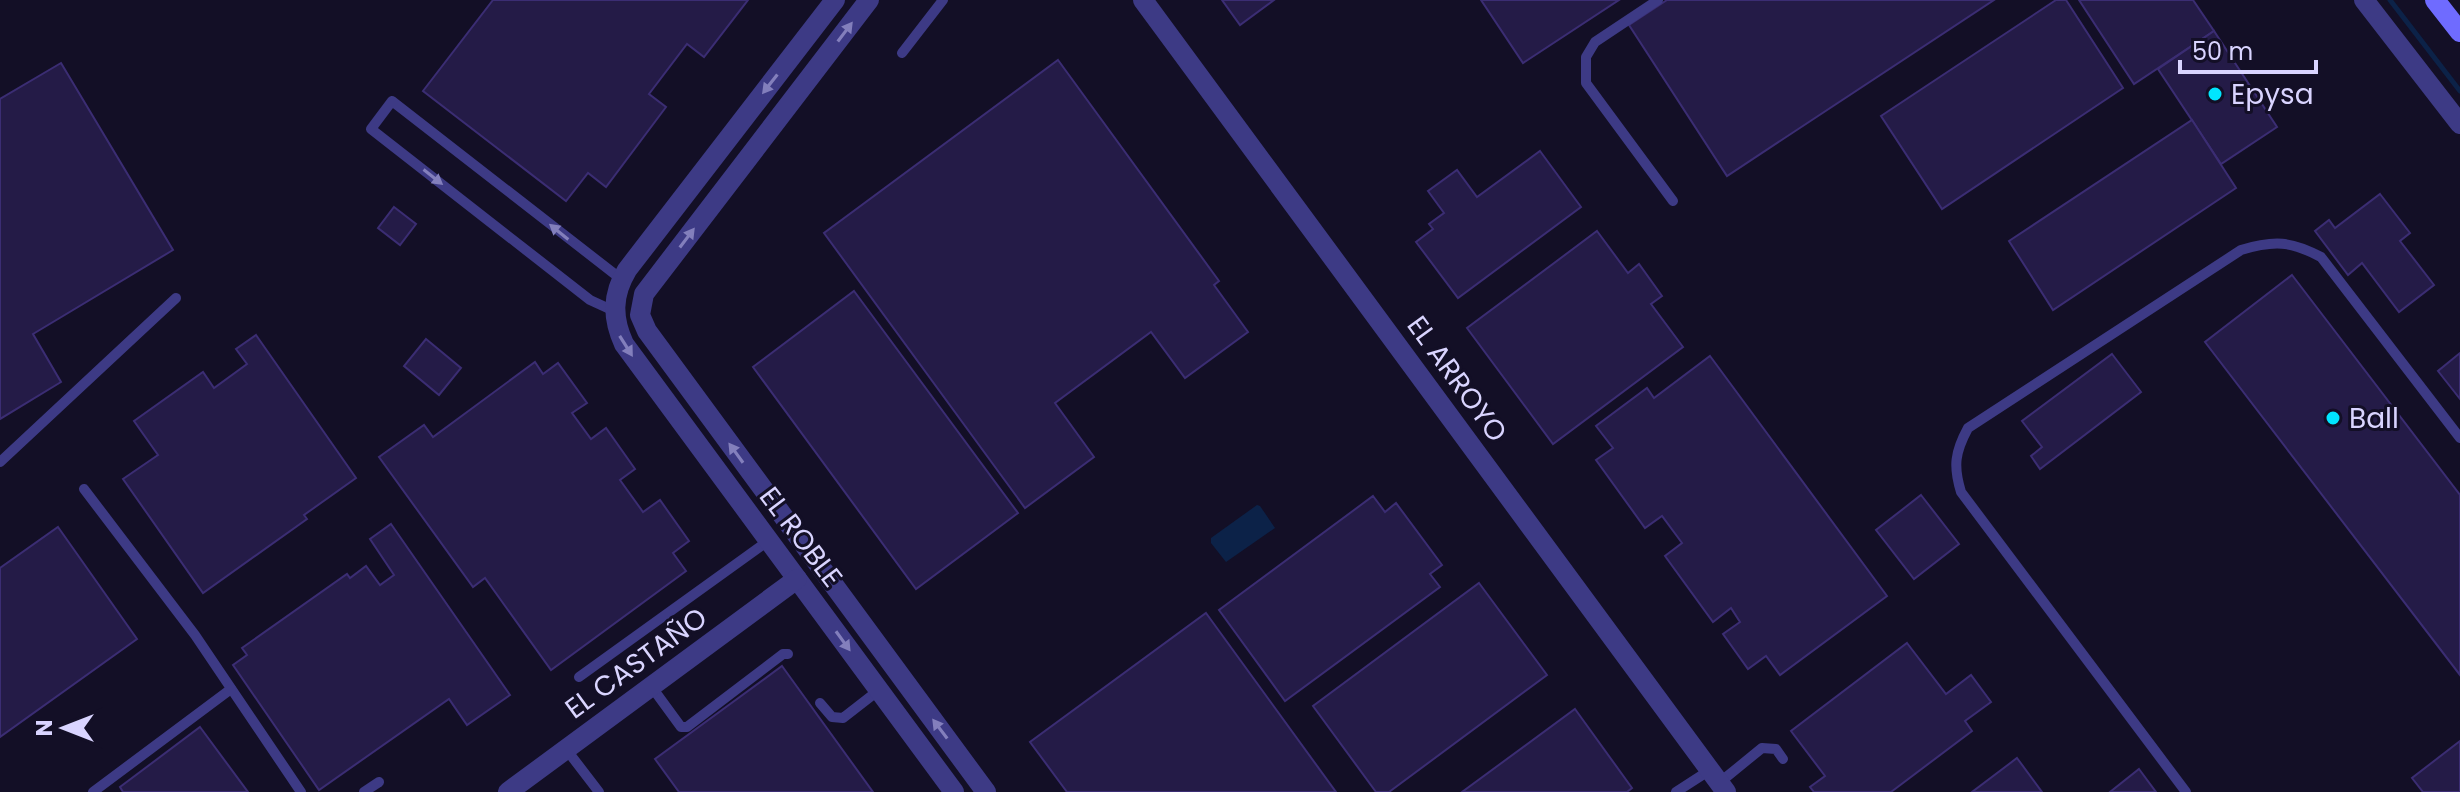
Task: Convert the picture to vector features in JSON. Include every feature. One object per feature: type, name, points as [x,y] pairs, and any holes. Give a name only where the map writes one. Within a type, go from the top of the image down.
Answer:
[{"type":"main road","points":[[2435,0],[2460,32]]},
{"type":"street","points":[[835,0],[621,279],[614,311],[640,315],[644,294],[869,0]]},
{"type":"street","name":"EL ARROYO","points":[[1143,0],[1718,781]]},
{"type":"street","points":[[2364,0],[2460,124]]},
{"type":"street","name":"EL ROBLE","points":[[614,311],[624,344],[954,792]]},
{"type":"street","name":"EL ROBLE","points":[[640,315],[647,331],[986,792]]},
{"type":"street","name":"EL CASTAÑO","points":[[508,792],[797,579]]},
{"type":"lane","points":[[902,53],[943,0]]},
{"type":"lane","points":[[1658,0],[1595,42],[1586,57],[1586,83],[1673,201]]},
{"type":"lane","points":[[614,311],[590,300],[371,129],[392,101],[621,279]]},
{"type":"lane","points":[[2186,792],[1961,492],[1955,475],[1955,457],[1968,428],[2241,250],[2280,242],[2300,246],[2321,257],[2460,438]]},
{"type":"lane","points":[[0,462],[176,298]]},
{"type":"lane","points":[[84,489],[195,635],[301,792]]},
{"type":"lane","points":[[579,677],[768,541]]},
{"type":"lane","points":[[651,686],[681,727],[687,727],[783,654],[788,654]]},
{"type":"lane","points":[[93,792],[231,689]]},
{"type":"lane","points":[[820,703],[832,717],[843,718],[879,690]]},
{"type":"lane","points":[[1676,792],[1718,781],[1762,748],[1776,749],[1783,759]]},
{"type":"lane","points":[[566,749],[599,792]]},
{"type":"lane","points":[[364,792],[379,782]]},
{"type":"water","points":[[1257,505],[1275,528],[1226,562],[1211,543],[1211,538]]},
{"type":"building","points":[[493,0],[748,0],[704,57],[687,44],[649,94],[666,107],[606,187],[588,173],[566,201],[423,91]]},
{"type":"building","points":[[1222,0],[1274,0],[1240,25]]},
{"type":"building","points":[[1481,0],[1619,0],[1523,63]]},
{"type":"building","points":[[1667,0],[1994,0],[1727,176],[1629,25]]},
{"type":"building","points":[[2056,0],[2066,0],[2123,88],[1942,209],[1881,116]]},
{"type":"building","points":[[2079,0],[2193,0],[2214,31],[2134,84]]},
{"type":"building","name":"Epysa","points":[[2214,31],[2277,127],[2221,164],[2158,69]]},
{"type":"building","points":[[1058,60],[1219,281],[1214,285],[1248,332],[1185,378],[1151,332],[1055,403],[1094,457],[1025,508],[824,233]]},
{"type":"building","points":[[61,63],[173,250],[33,334],[61,382],[0,419],[0,99]]},
{"type":"building","points":[[2192,120],[2236,188],[2053,310],[2009,241]]},
{"type":"building","points":[[1540,151],[1581,207],[1458,298],[1416,242],[1433,229],[1429,224],[1444,213],[1428,191],[1457,170],[1477,197]]},
{"type":"building","points":[[2380,194],[2410,233],[2400,241],[2434,285],[2399,312],[2362,263],[2348,275],[2315,231],[2329,220],[2335,228]]},
{"type":"building","points":[[394,207],[416,224],[400,245],[378,228]]},
{"type":"building","points":[[1597,231],[1628,273],[1639,264],[1662,296],[1651,304],[1683,347],[1553,444],[1467,328]]},
{"type":"building","name":"Ball","points":[[2292,275],[2460,495],[2460,675],[2205,342]]},
{"type":"building","points":[[854,291],[1018,513],[916,589],[753,367]]},
{"type":"building","points":[[256,335],[356,478],[304,515],[307,519],[203,593],[123,479],[158,455],[134,421],[203,372],[214,388],[247,364],[236,349]]},
{"type":"building","points":[[426,339],[461,368],[439,395],[404,366]]},
{"type":"building","points":[[2460,353],[2460,399],[2438,371]]},
{"type":"building","points":[[2112,354],[2141,392],[2040,469],[2031,456],[2042,447],[2022,421]]},
{"type":"building","points":[[1710,356],[1887,596],[1780,675],[1766,656],[1748,669],[1723,634],[1740,622],[1731,608],[1713,622],[1665,556],[1682,543],[1662,516],[1645,528],[1596,460],[1613,448],[1596,426],[1647,388],[1654,398]]},
{"type":"building","points":[[535,362],[543,374],[558,363],[587,403],[572,413],[591,439],[606,428],[635,469],[620,480],[643,512],[660,500],[689,541],[673,553],[686,571],[551,670],[485,578],[473,587],[379,457],[424,425],[433,437]]},
{"type":"building","points":[[1921,495],[1959,544],[1914,579],[1876,530]]},
{"type":"building","points":[[1373,496],[1385,512],[1396,503],[1442,565],[1430,574],[1440,587],[1285,701],[1219,610]]},
{"type":"building","points":[[391,524],[510,695],[467,725],[449,699],[319,790],[233,665],[247,655],[242,648],[347,574],[350,578],[366,566],[380,585],[394,575],[370,539]]},
{"type":"building","points":[[58,527],[137,639],[0,737],[0,568]]},
{"type":"building","points":[[1479,583],[1547,675],[1389,792],[1376,792],[1313,706]]},
{"type":"building","points":[[1206,613],[1336,792],[1067,792],[1030,742]]},
{"type":"building","points":[[1907,643],[1946,694],[1971,675],[1991,702],[1965,721],[1972,731],[1891,792],[1814,792],[1810,787],[1825,776],[1791,731]]},
{"type":"building","points":[[782,666],[873,792],[679,792],[655,759]]},
{"type":"building","points":[[1575,709],[1632,788],[1627,792],[1462,792]]},
{"type":"building","points":[[200,727],[248,792],[123,792],[120,787]]},
{"type":"building","points":[[2460,741],[2460,792],[2423,792],[2412,778]]},
{"type":"building","points":[[2017,758],[2042,792],[1972,792]]},
{"type":"building","points":[[2139,769],[2156,792],[2110,792]]},
{"type":"waterway","points":[[2390,0],[2460,91]]},
{"type":"place","name":"Epysa","points":[[2215,94]]},
{"type":"place","name":"Ball","points":[[2333,418]]}]
